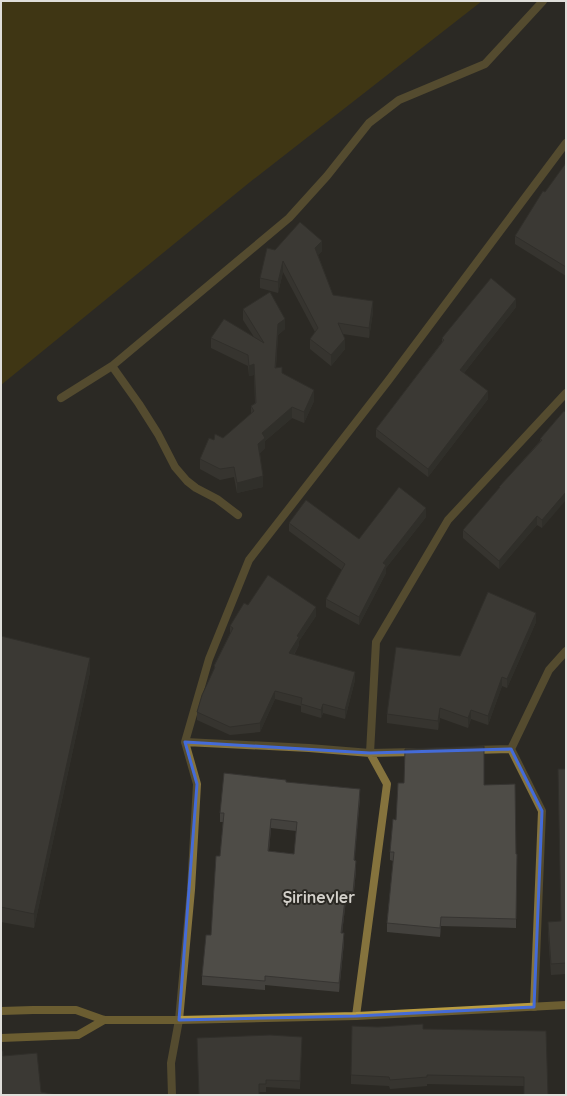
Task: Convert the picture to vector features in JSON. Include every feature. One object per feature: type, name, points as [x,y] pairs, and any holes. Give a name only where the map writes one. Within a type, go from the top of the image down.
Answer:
[{"type":"street","points":[[61,398],[112,366],[289,218],[327,176],[369,122],[399,100],[485,64],[543,1]]},
{"type":"street","points":[[172,1095],[171,1063],[179,1020],[191,890],[197,784],[185,742],[209,659],[249,560],[388,381],[566,143]]},
{"type":"street","points":[[112,366],[139,404],[158,434],[175,466],[187,481],[196,488],[217,499],[238,515]]},
{"type":"street","points":[[356,1016],[387,784],[370,753],[376,642],[448,520],[566,393]]},
{"type":"street","points":[[511,749],[549,670],[566,650]]},
{"type":"street","points":[[185,742],[309,748],[370,753],[425,752]]},
{"type":"street","points":[[464,751],[511,749]]},
{"type":"street","points":[[511,749],[542,811],[534,1007]]},
{"type":"street","points":[[1,1011],[76,1010],[104,1020],[179,1020],[356,1016],[566,1005]]},
{"type":"street","points":[[1,1038],[78,1035],[104,1020]]},
{"type":"highlighted area","points":[[185,742],[370,753],[511,749],[542,811],[534,1007],[356,1016],[179,1020],[197,784]]},
{"type":"shaded area","points":[[1,1],[482,1],[250,182],[1,385]]},
{"type":"building","points":[[566,163],[566,267],[515,236],[543,191],[545,192]]},
{"type":"building","points":[[300,222],[322,241],[315,248],[333,295],[373,301],[369,328],[338,323],[345,339],[331,355],[310,339],[318,328],[283,261],[278,282],[260,278],[267,248],[275,250]]},
{"type":"building","points":[[491,278],[516,299],[460,370],[488,391],[428,469],[376,429],[444,340],[442,338]]},
{"type":"building","points":[[270,292],[285,319],[278,324],[275,368],[282,367],[282,373],[314,390],[304,412],[292,407],[262,433],[265,438],[258,444],[263,476],[237,483],[234,467],[220,469],[200,459],[209,438],[214,440],[215,434],[223,438],[254,411],[251,406],[256,403],[254,364],[249,366],[248,355],[211,338],[224,319],[264,343],[243,309]]},
{"type":"building","points":[[564,411],[566,413],[566,492],[542,520],[537,516],[499,561],[463,530],[499,487],[542,440],[540,439]]},
{"type":"building","points":[[399,487],[426,508],[383,563],[386,565],[359,617],[326,599],[345,564],[289,523],[306,500],[359,539]]},
{"type":"building","points":[[268,575],[316,607],[297,636],[299,637],[289,653],[355,672],[345,710],[323,704],[321,710],[301,704],[302,698],[275,691],[260,723],[230,727],[197,712],[202,695],[215,667],[214,666],[233,628],[230,626],[244,603],[248,605]]},
{"type":"building","points":[[488,592],[536,613],[507,679],[502,677],[488,716],[471,710],[468,718],[440,708],[438,721],[387,714],[396,647],[460,656]]},
{"type":"building","points":[[1,636],[90,658],[34,914],[1,907]]},
{"type":"building","points":[[484,746],[484,785],[515,784],[517,854],[516,919],[441,917],[440,928],[387,923],[394,852],[390,852],[393,819],[396,820],[398,783],[404,783],[405,749]]},
{"type":"building","points":[[558,769],[566,769],[566,963],[551,964],[548,922],[561,921]]},
{"type":"building","points":[[224,773],[286,780],[286,782],[360,789],[353,892],[346,891],[341,933],[344,933],[339,983],[265,976],[265,981],[202,976],[206,935],[211,935],[216,856],[220,856],[224,813],[220,813]],"holes":[[[271,819],[297,822],[294,854],[268,851]]]},
{"type":"building","points":[[423,1024],[423,1029],[546,1031],[548,1095],[524,1095],[524,1077],[427,1075],[427,1077],[390,1080],[389,1077],[351,1075],[352,1026],[378,1027]]},
{"type":"building","points":[[270,1035],[302,1037],[300,1081],[266,1080],[266,1084],[259,1084],[259,1095],[199,1095],[197,1038]]},
{"type":"building","points":[[1,1051],[3,1051],[3,1056],[37,1053],[41,1092],[57,1095],[1,1095]]},
{"type":"district","name":"Şirinevler","points":[[319,897]]}]
